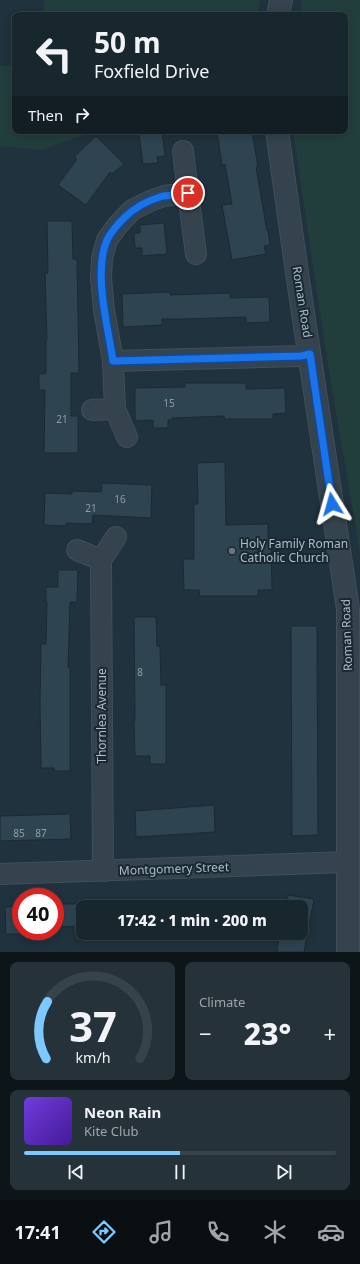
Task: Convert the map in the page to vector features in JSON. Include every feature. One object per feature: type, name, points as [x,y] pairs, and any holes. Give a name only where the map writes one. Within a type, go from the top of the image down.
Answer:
[{"type":"street","points":[[279,12],[281,0]]},
{"type":"street","name":"Roman Road","points":[[277,134],[298,280],[354,608],[354,787],[348,862],[348,952]]},
{"type":"street","points":[[183,151],[196,254]]},
{"type":"street","points":[[127,437],[115,409],[113,361],[104,310],[102,258],[107,240],[117,226],[132,210],[164,196],[188,193]]},
{"type":"street","points":[[113,361],[301,356],[310,354]]},
{"type":"street","points":[[92,410],[115,409]]},
{"type":"street","points":[[77,550],[101,560],[116,537]]},
{"type":"street","name":"Thornlea Avenue","points":[[101,560],[103,871]]},
{"type":"street","name":"Montgomery Street","points":[[0,874],[348,862]]},
{"type":"green space","points":[[44,0],[260,0],[258,12],[43,12]]},
{"type":"green space","points":[[302,0],[360,0],[360,552],[326,353],[293,134],[348,134],[348,12],[300,12]]},
{"type":"green space","points":[[0,66],[12,66],[12,134],[87,134],[41,150],[0,146]]},
{"type":"building","points":[[139,134],[162,134],[165,156],[157,157],[158,163],[143,164]]},
{"type":"building","points":[[217,134],[252,134],[258,167],[256,167],[270,245],[264,246],[266,254],[232,260],[222,205],[232,204],[225,164],[222,165]]},
{"type":"building","points":[[96,136],[124,164],[112,174],[110,172],[86,205],[58,185],[77,159],[74,157]]},
{"type":"building","points":[[47,221],[72,221],[73,259],[77,259],[79,373],[71,373],[71,416],[78,416],[78,453],[44,453],[45,390],[39,390],[39,374],[46,374],[47,339],[45,273],[48,273]]},
{"type":"building","points":[[164,223],[167,254],[142,256],[142,248],[135,248],[134,233],[140,233],[140,225]]},
{"type":"building","points":[[170,292],[170,295],[230,293],[230,298],[269,297],[270,322],[246,323],[246,317],[162,319],[162,325],[123,327],[122,294]]},
{"type":"building","points":[[185,383],[246,383],[246,389],[285,388],[286,413],[273,414],[273,419],[224,419],[224,416],[172,418],[172,420],[168,420],[168,428],[153,428],[153,420],[135,421],[135,388],[185,387]]},
{"type":"building","name":"Holy Family Roman Catholic Church","points":[[225,462],[226,525],[268,524],[268,537],[271,539],[272,590],[258,590],[258,596],[200,596],[199,590],[184,590],[183,559],[194,559],[194,504],[198,504],[197,463]]},
{"type":"building","points":[[102,483],[152,485],[151,518],[93,515],[92,524],[66,523],[66,526],[44,525],[45,493],[72,494],[72,491],[101,492]]},
{"type":"building","points":[[58,570],[78,570],[77,602],[70,602],[68,667],[70,667],[70,771],[54,771],[54,768],[41,768],[41,644],[46,644],[46,587],[58,587]]},
{"type":"building","points":[[134,617],[156,617],[157,646],[160,646],[161,685],[166,685],[166,764],[150,764],[150,756],[135,756]]},
{"type":"building","points":[[291,626],[317,626],[318,835],[292,836]]},
{"type":"building","points":[[214,805],[215,832],[136,837],[135,811]]},
{"type":"building","points":[[70,814],[71,839],[0,841],[0,816]]},
{"type":"building","points":[[288,895],[314,899],[308,931],[308,900],[287,900]]},
{"type":"building","points":[[64,904],[76,904],[76,926],[64,927]]},
{"type":"building","points":[[5,907],[12,907],[12,934],[6,934]]},
{"type":"building","points":[[279,940],[306,940],[304,952],[277,952]]},
{"type":"place","name":"Holy Family Roman Catholic Church","points":[[232,551]]},
{"type":"route","points":[[188,193],[164,196],[132,210],[117,226],[107,240],[102,258],[102,278],[104,310],[113,361],[301,356],[310,354],[332,504]]}]
